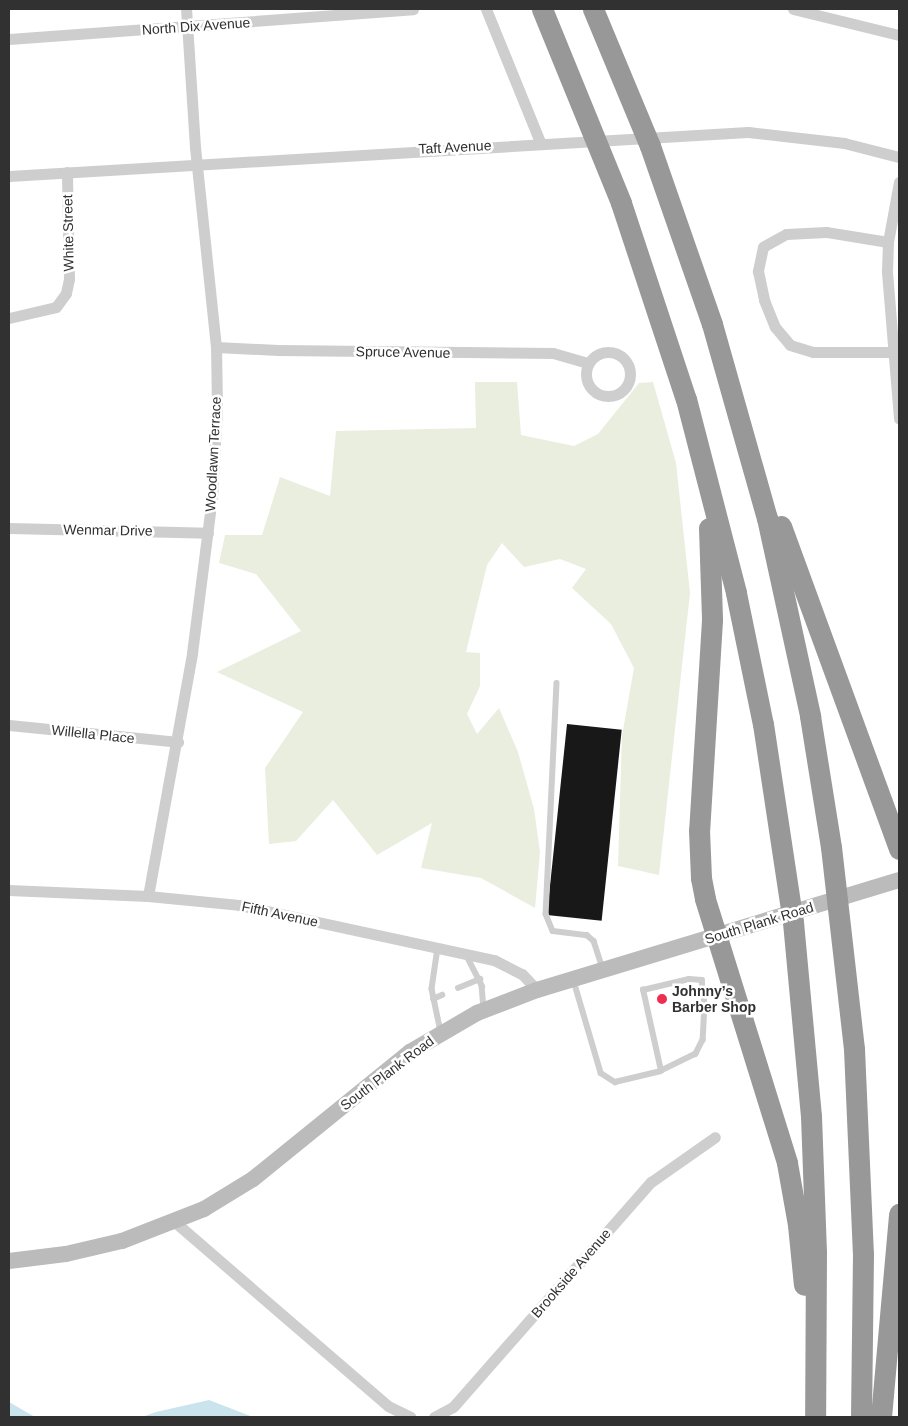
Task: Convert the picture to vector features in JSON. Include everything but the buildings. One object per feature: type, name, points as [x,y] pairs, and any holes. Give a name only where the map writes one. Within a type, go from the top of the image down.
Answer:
[{"type":"highway","points":[[542,9],[572,77],[622,203],[686,399],[721,528],[752,666],[794,922],[815,1184],[813,1417]]},
{"type":"highway","points":[[594,9],[623,77],[674,209],[731,387],[899,849]]},
{"type":"highway","points":[[731,387],[767,518],[795,644],[821,784],[840,914],[854,1049],[861,1183],[861,1417]]},
{"type":"highway","points":[[686,399],[712,558],[712,620],[699,854],[705,899],[779,1134],[793,1193],[802,1254],[813,1417]]},
{"type":"highway","points":[[881,1417],[899,1214]]},
{"type":"main road","name":"South Plank Road","points":[[9,1261],[93,1249],[176,1222],[253,1179],[386,1070],[441,1032],[484,1010],[537,990],[899,880]]},
{"type":"street","name":"Woodlawn Terrace","points":[[148,896],[178,742],[208,533],[217,408],[216,347],[197,163],[186,9]]},
{"type":"street","name":"North Dix Avenue","points":[[9,39],[187,28],[413,9]]},
{"type":"street","points":[[486,9],[540,142]]},
{"type":"street","points":[[793,9],[899,35]]},
{"type":"street","name":"Taft Avenue","points":[[9,176],[540,142],[748,132],[844,143],[899,157]]},
{"type":"street","name":"White Street","points":[[9,318],[56,308],[66,293],[69,279],[67,172]]},
{"type":"street","points":[[899,182],[888,242],[887,272],[895,327],[894,352],[899,419]]},
{"type":"street","points":[[888,242],[826,232],[786,234],[763,247],[758,270],[764,300],[775,327],[790,345],[812,352],[894,352]]},
{"type":"street","name":"Spruce Avenue","points":[[216,347],[278,350],[553,353],[589,363]]},
{"type":"street","name":"Wenmar Drive","points":[[9,528],[208,533]]},
{"type":"street","name":"Willella Place","points":[[9,725],[178,742]]},
{"type":"street","name":"Fifth Avenue","points":[[9,890],[148,896],[239,905],[465,954],[509,966],[537,990]]},
{"type":"street","name":"Brookside Avenue","points":[[434,1417],[454,1407],[651,1182],[715,1137]]},
{"type":"street","points":[[176,1222],[388,1406],[411,1417]]},
{"type":"lane","points":[[557,682],[546,914],[553,930],[588,936],[594,941],[603,970]]},
{"type":"lane","points":[[438,948],[433,999],[441,1032]]},
{"type":"lane","points":[[465,954],[480,979],[484,1010]]},
{"type":"lane","points":[[458,988],[480,979]]},
{"type":"lane","points":[[574,979],[601,1073],[615,1082],[661,1071],[696,1054],[703,1040],[705,1004],[702,980],[689,980],[642,990],[661,1071]]},
{"type":"lane","points":[[433,999],[442,995]]},
{"type":"shaded area","points":[[475,382],[517,382],[521,435],[574,446],[598,434],[639,383],[653,382],[676,463],[690,593],[659,875],[618,866],[622,736],[634,668],[611,624],[572,588],[586,569],[560,559],[524,567],[502,543],[487,565],[466,652],[480,653],[480,686],[467,714],[477,734],[499,708],[518,752],[534,809],[540,852],[535,908],[481,878],[421,868],[432,823],[377,855],[333,800],[296,841],[269,844],[265,768],[303,712],[217,672],[301,631],[256,574],[219,563],[225,535],[262,535],[280,477],[330,496],[336,431],[476,428]]},
{"type":"water","points":[[209,1400],[253,1417],[142,1417],[156,1412]]},
{"type":"water","points":[[9,1402],[35,1417],[9,1417]]},
{"type":"place","name":"Johnny’s Barber Shop","points":[[662,999]]}]
